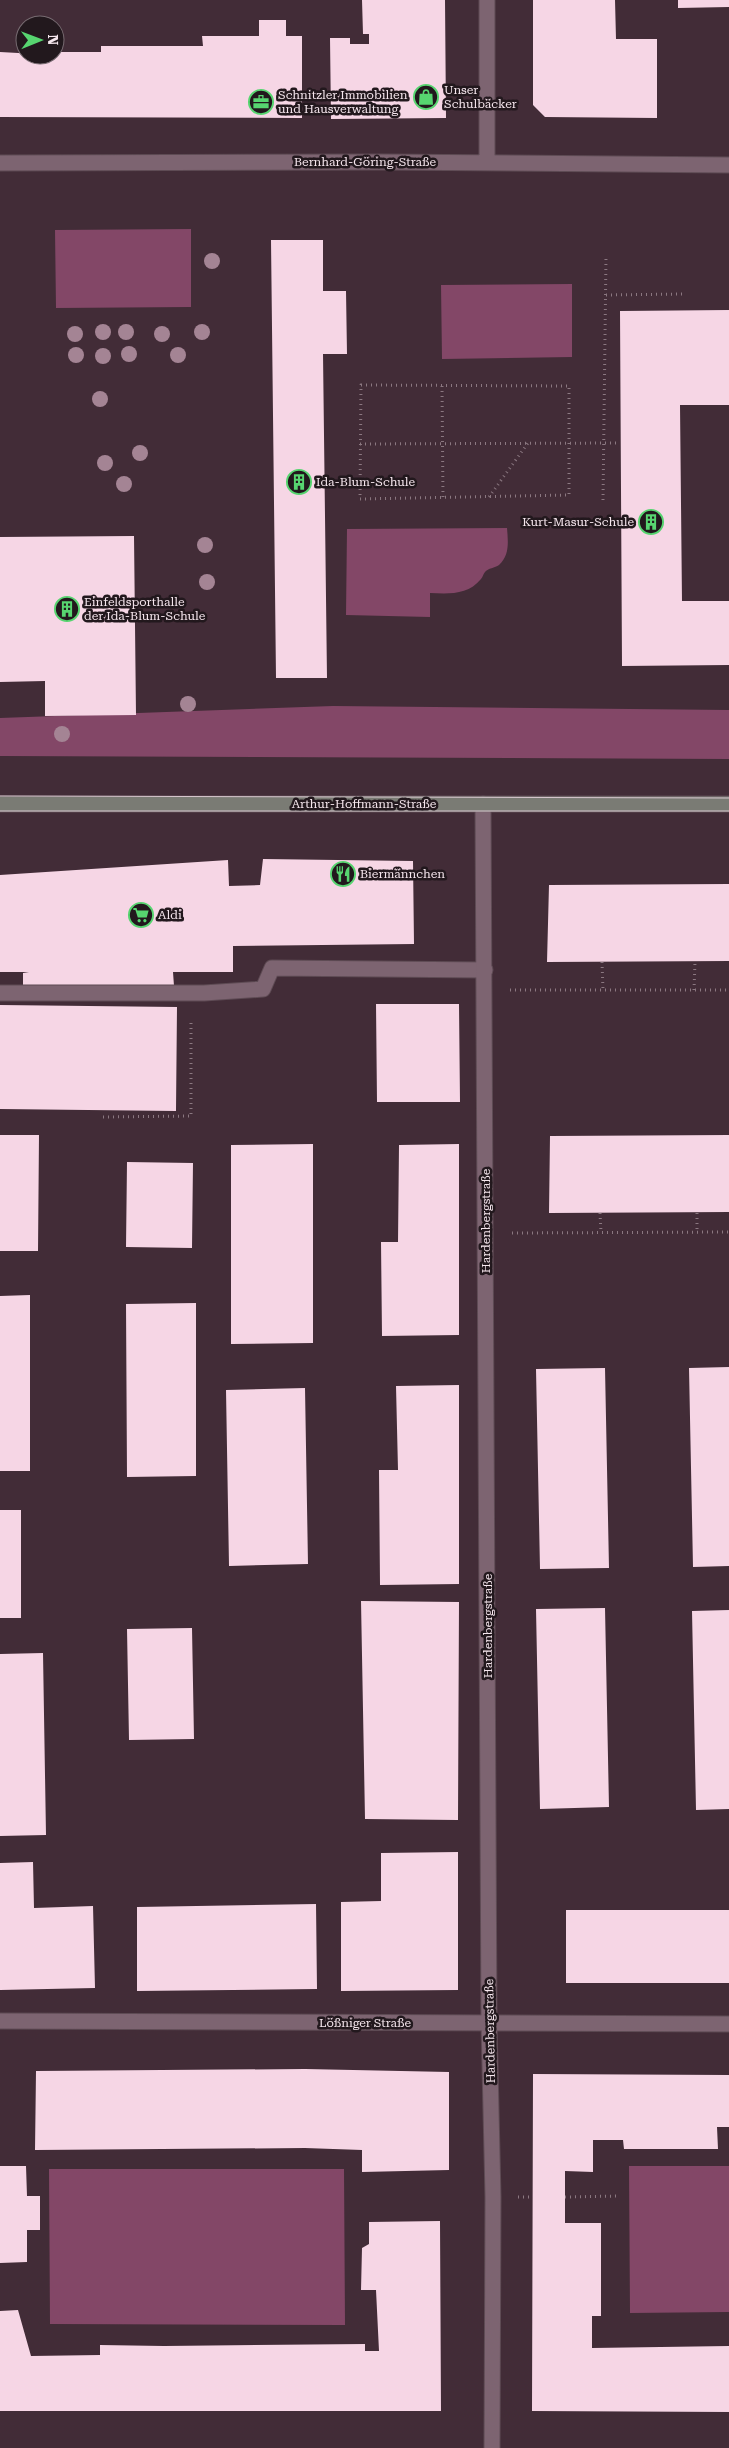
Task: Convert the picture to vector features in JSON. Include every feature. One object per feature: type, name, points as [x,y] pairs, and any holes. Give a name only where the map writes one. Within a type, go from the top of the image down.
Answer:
[{"type":"street","points":[[486,0],[487,163]]},
{"type":"street","name":"Bernhard-Göring-Straße","points":[[0,163],[729,165]]},
{"type":"street","name":"Arthur-Hoffmann-Straße","points":[[0,804],[729,804]]},
{"type":"street","name":"Hardenbergstraße","points":[[482,804],[485,970],[490,2023],[493,2197],[492,2448]]},
{"type":"street","points":[[0,992],[190,993],[263,989],[272,968],[485,970]]},
{"type":"street","name":"Lößniger Straße","points":[[0,2021],[729,2024]]},
{"type":"path","points":[[603,500],[606,256]]},
{"type":"path","points":[[606,295],[682,294]]},
{"type":"path","points":[[361,385],[569,386],[569,443],[569,496],[360,500],[361,385]]},
{"type":"path","points":[[442,386],[443,498]]},
{"type":"path","points":[[488,497],[528,443]]},
{"type":"path","points":[[360,444],[620,443]]},
{"type":"path","points":[[602,962],[603,990]]},
{"type":"path","points":[[694,990],[695,962]]},
{"type":"path","points":[[485,990],[729,990]]},
{"type":"path","points":[[104,1117],[191,1116],[190,993]]},
{"type":"path","points":[[600,1213],[601,1232]]},
{"type":"path","points":[[697,1213],[698,1232]]},
{"type":"path","points":[[486,1233],[729,1232]]},
{"type":"path","points":[[565,2197],[619,2196]]},
{"type":"shaded area","points":[[191,229],[191,307],[56,308],[55,230]]},
{"type":"shaded area","points":[[572,284],[572,357],[442,359],[441,285]]},
{"type":"shaded area","points":[[507,528],[507,552],[503,561],[486,571],[476,584],[464,591],[430,593],[430,617],[346,615],[347,529]]},
{"type":"shaded area","points":[[333,706],[729,710],[729,759],[0,756],[0,718]]},
{"type":"shaded area","points":[[629,2166],[729,2166],[729,2312],[630,2313]]},
{"type":"shaded area","points":[[49,2169],[344,2169],[345,2325],[50,2324]]},
{"type":"building","points":[[362,0],[445,0],[446,118],[331,119],[330,38],[350,38],[350,44],[369,44],[369,34],[363,34]]},
{"type":"building","points":[[533,0],[615,0],[616,39],[657,39],[657,118],[545,117],[533,105]]},
{"type":"building","points":[[678,0],[729,0],[729,7],[678,8]]},
{"type":"building","points":[[259,20],[286,20],[286,36],[302,36],[302,118],[0,117],[0,52],[15,53],[15,65],[65,65],[65,52],[101,52],[101,46],[203,46],[202,36],[259,36]]},
{"type":"building","name":"Ida-Blum-Schule","points":[[271,240],[323,240],[323,291],[346,291],[347,354],[323,354],[327,678],[276,678]]},
{"type":"building","name":"Kurt-Masur-Schule","points":[[729,310],[729,405],[680,405],[682,601],[729,601],[729,665],[622,666],[620,311]]},
{"type":"building","name":"Einfeldsporthalle der Ida-Blum-Schule","points":[[134,536],[136,715],[45,716],[45,681],[0,682],[0,537]]},
{"type":"building","name":"Aldi","points":[[263,859],[413,861],[414,944],[233,946],[233,972],[173,972],[174,986],[23,987],[23,973],[29,972],[0,972],[0,875],[228,860],[229,886],[260,885]]},
{"type":"building","points":[[729,884],[729,961],[547,962],[549,885]]},
{"type":"building","points":[[376,1004],[459,1004],[460,1102],[377,1102]]},
{"type":"building","points":[[0,1005],[177,1007],[176,1111],[0,1109]]},
{"type":"building","points":[[0,1135],[39,1135],[38,1251],[0,1251]]},
{"type":"building","points":[[729,1135],[729,1212],[549,1213],[550,1136]]},
{"type":"building","points":[[313,1144],[313,1343],[231,1344],[231,1145]]},
{"type":"building","points":[[459,1144],[459,1335],[382,1336],[381,1242],[398,1242],[399,1145]]},
{"type":"building","points":[[127,1162],[193,1163],[192,1248],[126,1247]]},
{"type":"building","points":[[30,1295],[30,1471],[0,1471],[0,1296]]},
{"type":"building","points":[[196,1303],[196,1476],[127,1477],[126,1304]]},
{"type":"building","points":[[729,1367],[729,1566],[693,1567],[689,1368]]},
{"type":"building","points":[[605,1368],[609,1568],[540,1569],[536,1369]]},
{"type":"building","points":[[459,1385],[459,1584],[380,1585],[379,1470],[398,1470],[396,1386]]},
{"type":"building","points":[[305,1388],[308,1564],[229,1566],[226,1390]]},
{"type":"building","points":[[0,1510],[21,1510],[21,1618],[0,1618]]},
{"type":"building","points":[[361,1601],[459,1602],[458,1820],[365,1819]]},
{"type":"building","points":[[605,1608],[609,1807],[540,1809],[536,1609]]},
{"type":"building","points":[[729,1610],[729,1809],[696,1810],[692,1611]]},
{"type":"building","points":[[192,1628],[194,1739],[129,1740],[127,1629]]},
{"type":"building","points":[[43,1653],[46,1835],[0,1836],[0,1654]]},
{"type":"building","points":[[458,1852],[458,1990],[341,1991],[341,1902],[381,1901],[381,1853]]},
{"type":"building","points":[[33,1862],[34,1908],[93,1906],[95,1988],[0,1990],[0,1863]]},
{"type":"building","points":[[316,1904],[317,1989],[137,1991],[137,1907]]},
{"type":"building","points":[[566,1910],[729,1910],[729,1983],[566,1983]]},
{"type":"building","points":[[305,2069],[449,2072],[449,2170],[362,2172],[362,2150],[305,2148],[35,2150],[36,2071]]},
{"type":"building","points":[[533,2074],[729,2075],[729,2127],[717,2127],[718,2149],[624,2149],[623,2140],[593,2140],[593,2172],[565,2171],[565,2223],[601,2223],[601,2316],[592,2316],[592,2348],[729,2346],[729,2412],[532,2411]]},
{"type":"building","points":[[0,2166],[26,2166],[27,2196],[40,2196],[40,2230],[27,2230],[27,2262],[0,2263]]},
{"type":"building","points":[[440,2221],[441,2411],[0,2411],[0,2311],[18,2310],[31,2356],[100,2355],[100,2345],[365,2344],[365,2351],[379,2351],[376,2290],[361,2290],[362,2248],[369,2244],[369,2222]]},
{"type":"tram line","points":[[0,796],[729,798]]},
{"type":"tram line","points":[[0,811],[729,811]]},
{"type":"place","name":"Unser Schulbäcker","points":[[426,97]]},
{"type":"place","name":"Schnitzler Immobilien und Hausverwaltung","points":[[261,102]]},
{"type":"place","name":"Ida-Blum-Schule","points":[[299,482]]},
{"type":"place","name":"Kurt-Masur-Schule","points":[[651,522]]},
{"type":"place","name":"Einfeldsporthalle der Ida-Blum-Schule","points":[[67,609]]},
{"type":"place","name":"Biermännchen","points":[[343,874]]},
{"type":"place","name":"Aldi","points":[[141,915]]}]
